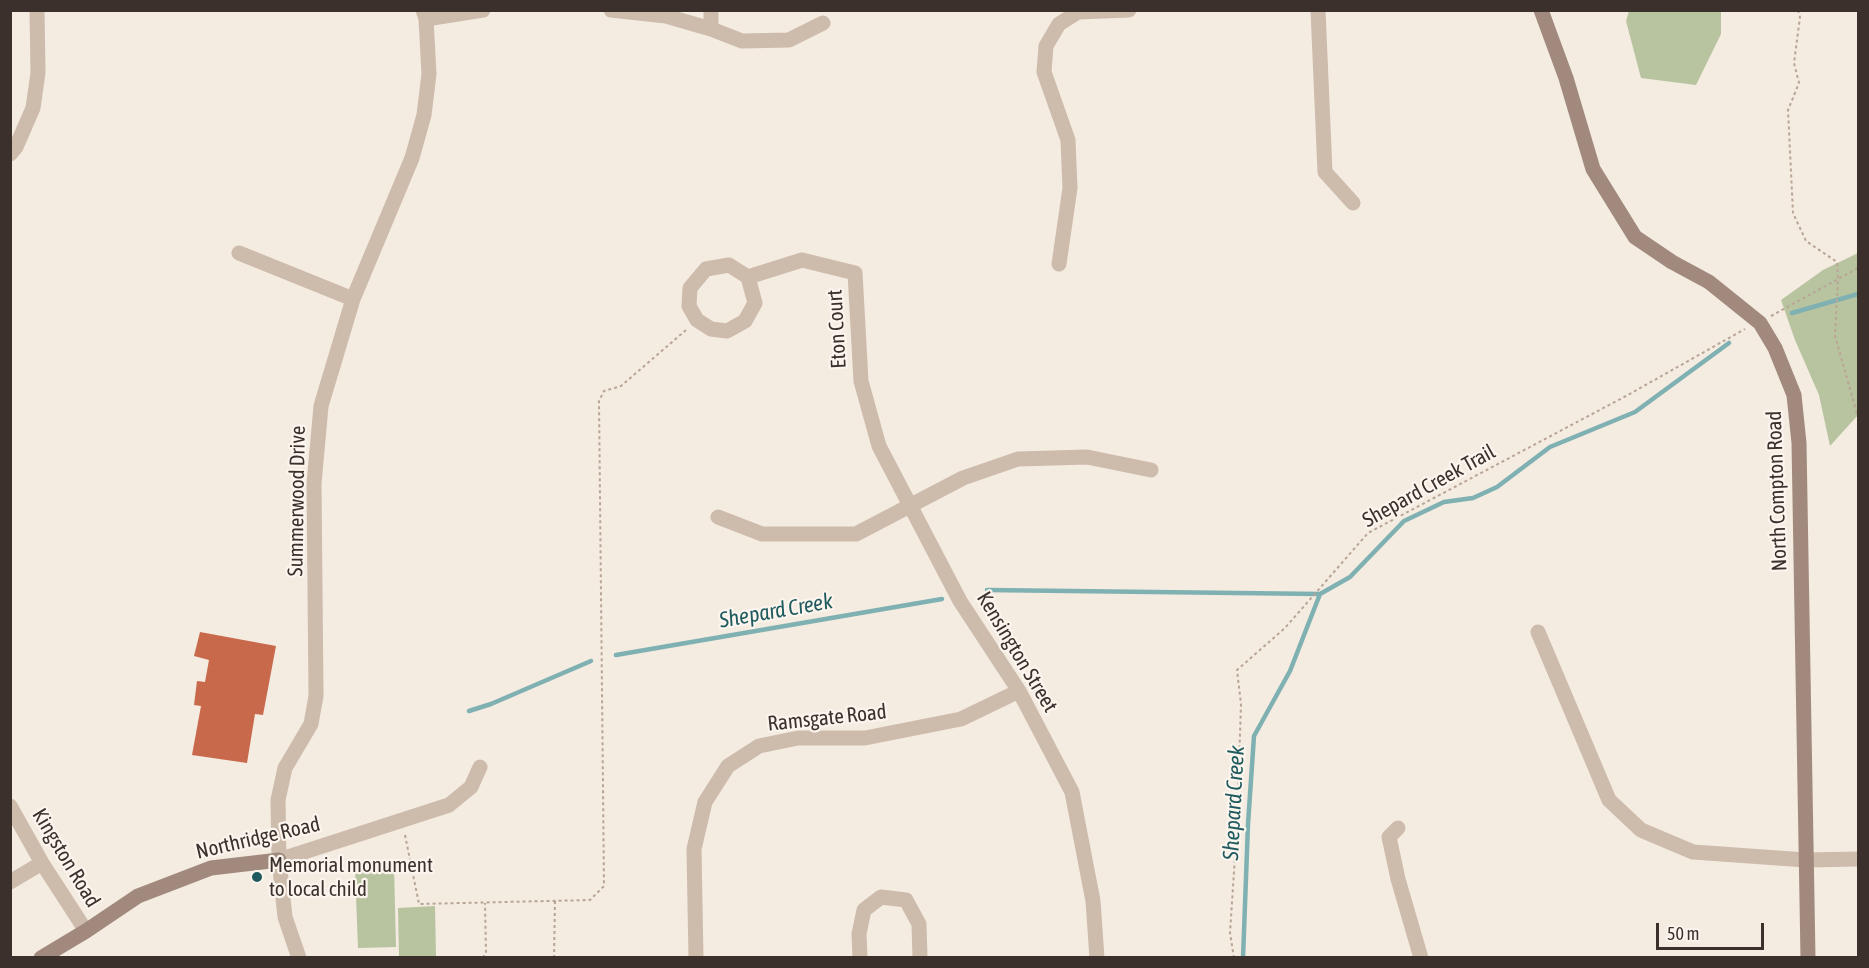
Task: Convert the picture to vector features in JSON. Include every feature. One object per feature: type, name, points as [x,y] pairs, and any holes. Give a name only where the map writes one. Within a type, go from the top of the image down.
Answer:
[{"type":"street","points":[[10,154],[16,147],[33,108],[38,73],[37,10]]},
{"type":"street","points":[[424,15],[483,10]]},
{"type":"street","points":[[611,10],[666,16],[742,41],[789,40],[823,23]]},
{"type":"street","points":[[711,10],[711,29]]},
{"type":"street","points":[[1059,264],[1070,188],[1068,140],[1044,72],[1046,46],[1059,24],[1078,12],[1129,10]]},
{"type":"street","points":[[1318,10],[1325,171],[1353,202]]},
{"type":"street","name":"North Compton Road","points":[[1541,10],[1566,78],[1593,169],[1635,237],[1672,262],[1709,282],[1760,322],[1775,348],[1794,395],[1799,443],[1808,957]]},
{"type":"street","name":"Summerwood Drive","points":[[279,860],[279,800],[285,768],[311,724],[316,696],[314,484],[321,406],[353,299],[412,158],[424,115],[429,74],[424,15]]},
{"type":"street","points":[[239,254],[353,299]]},
{"type":"street","name":"Eton Court","points":[[748,277],[802,260],[855,273],[861,381]]},
{"type":"street","points":[[729,265],[748,277],[755,303],[745,321],[727,331],[711,329],[697,320],[689,306],[690,288],[706,269],[729,265]]},
{"type":"street","name":"Kensington Street","points":[[861,381],[879,446],[960,601],[1019,691],[1072,792],[1093,901],[1098,957]]},
{"type":"street","points":[[718,517],[762,534],[855,534],[963,478],[1018,459],[1087,457],[1151,470]]},
{"type":"street","points":[[1538,632],[1609,800],[1641,830],[1693,852],[1806,860],[1858,859]]},
{"type":"street","name":"Ramsgate Road","points":[[696,957],[694,849],[705,802],[728,766],[759,746],[798,738],[865,738],[961,719],[1019,691]]},
{"type":"street","name":"Northridge Road","points":[[41,957],[86,931],[138,896],[211,868],[279,860],[449,805],[471,787],[480,767]]},
{"type":"street","name":"Kingston Road","points":[[10,806],[42,863],[86,931]]},
{"type":"street","points":[[1398,828],[1389,837],[1398,879],[1421,957]]},
{"type":"street","points":[[279,860],[285,918],[298,957]]},
{"type":"street","points":[[10,882],[42,863]]},
{"type":"street","points":[[860,957],[858,934],[864,910],[881,897],[906,900],[919,924],[920,957]]},
{"type":"path","points":[[1798,10],[1800,18],[1794,63],[1799,83],[1788,110],[1793,213],[1806,241],[1837,262],[1835,336],[1858,417]]},
{"type":"path","name":"Shepard Creek Trail","points":[[1234,957],[1230,933],[1237,826],[1241,704],[1237,670],[1285,628],[1368,533],[1626,396],[1858,268]]},
{"type":"path","points":[[402,820],[419,904],[591,900],[604,886],[599,401],[604,391],[621,386],[697,320]]},
{"type":"path","points":[[554,957],[555,901]]},
{"type":"path","points":[[483,957],[486,952],[485,903]]},
{"type":"green space","points":[[1629,11],[1721,11],[1721,34],[1696,85],[1641,78],[1626,21]]},
{"type":"green space","points":[[1858,253],[1858,415],[1830,446],[1819,395],[1795,340],[1781,300],[1823,270]]},
{"type":"green space","points":[[394,867],[396,947],[358,948],[355,869]]},
{"type":"green space","points":[[435,906],[436,957],[399,957],[398,908]]},
{"type":"building","points":[[200,632],[276,646],[263,715],[255,714],[247,763],[192,755],[201,706],[194,705],[197,681],[205,682],[209,660],[194,656]]},
{"type":"waterway","name":"Shepard Creek","points":[[1792,313],[1858,294]]},
{"type":"waterway","name":"Shepard Creek","points":[[987,590],[1320,594],[1350,577],[1404,521],[1444,502],[1473,498],[1497,487],[1550,447],[1635,412],[1729,343]]},
{"type":"waterway","name":"Shepard Creek","points":[[1243,958],[1254,736],[1290,671],[1320,594]]},
{"type":"waterway","name":"Shepard Creek","points":[[616,655],[942,599]]},
{"type":"waterway","name":"Shepard Creek","points":[[469,711],[491,704],[591,661]]},
{"type":"place","name":"Memorial monument to local child","points":[[257,877]]}]
